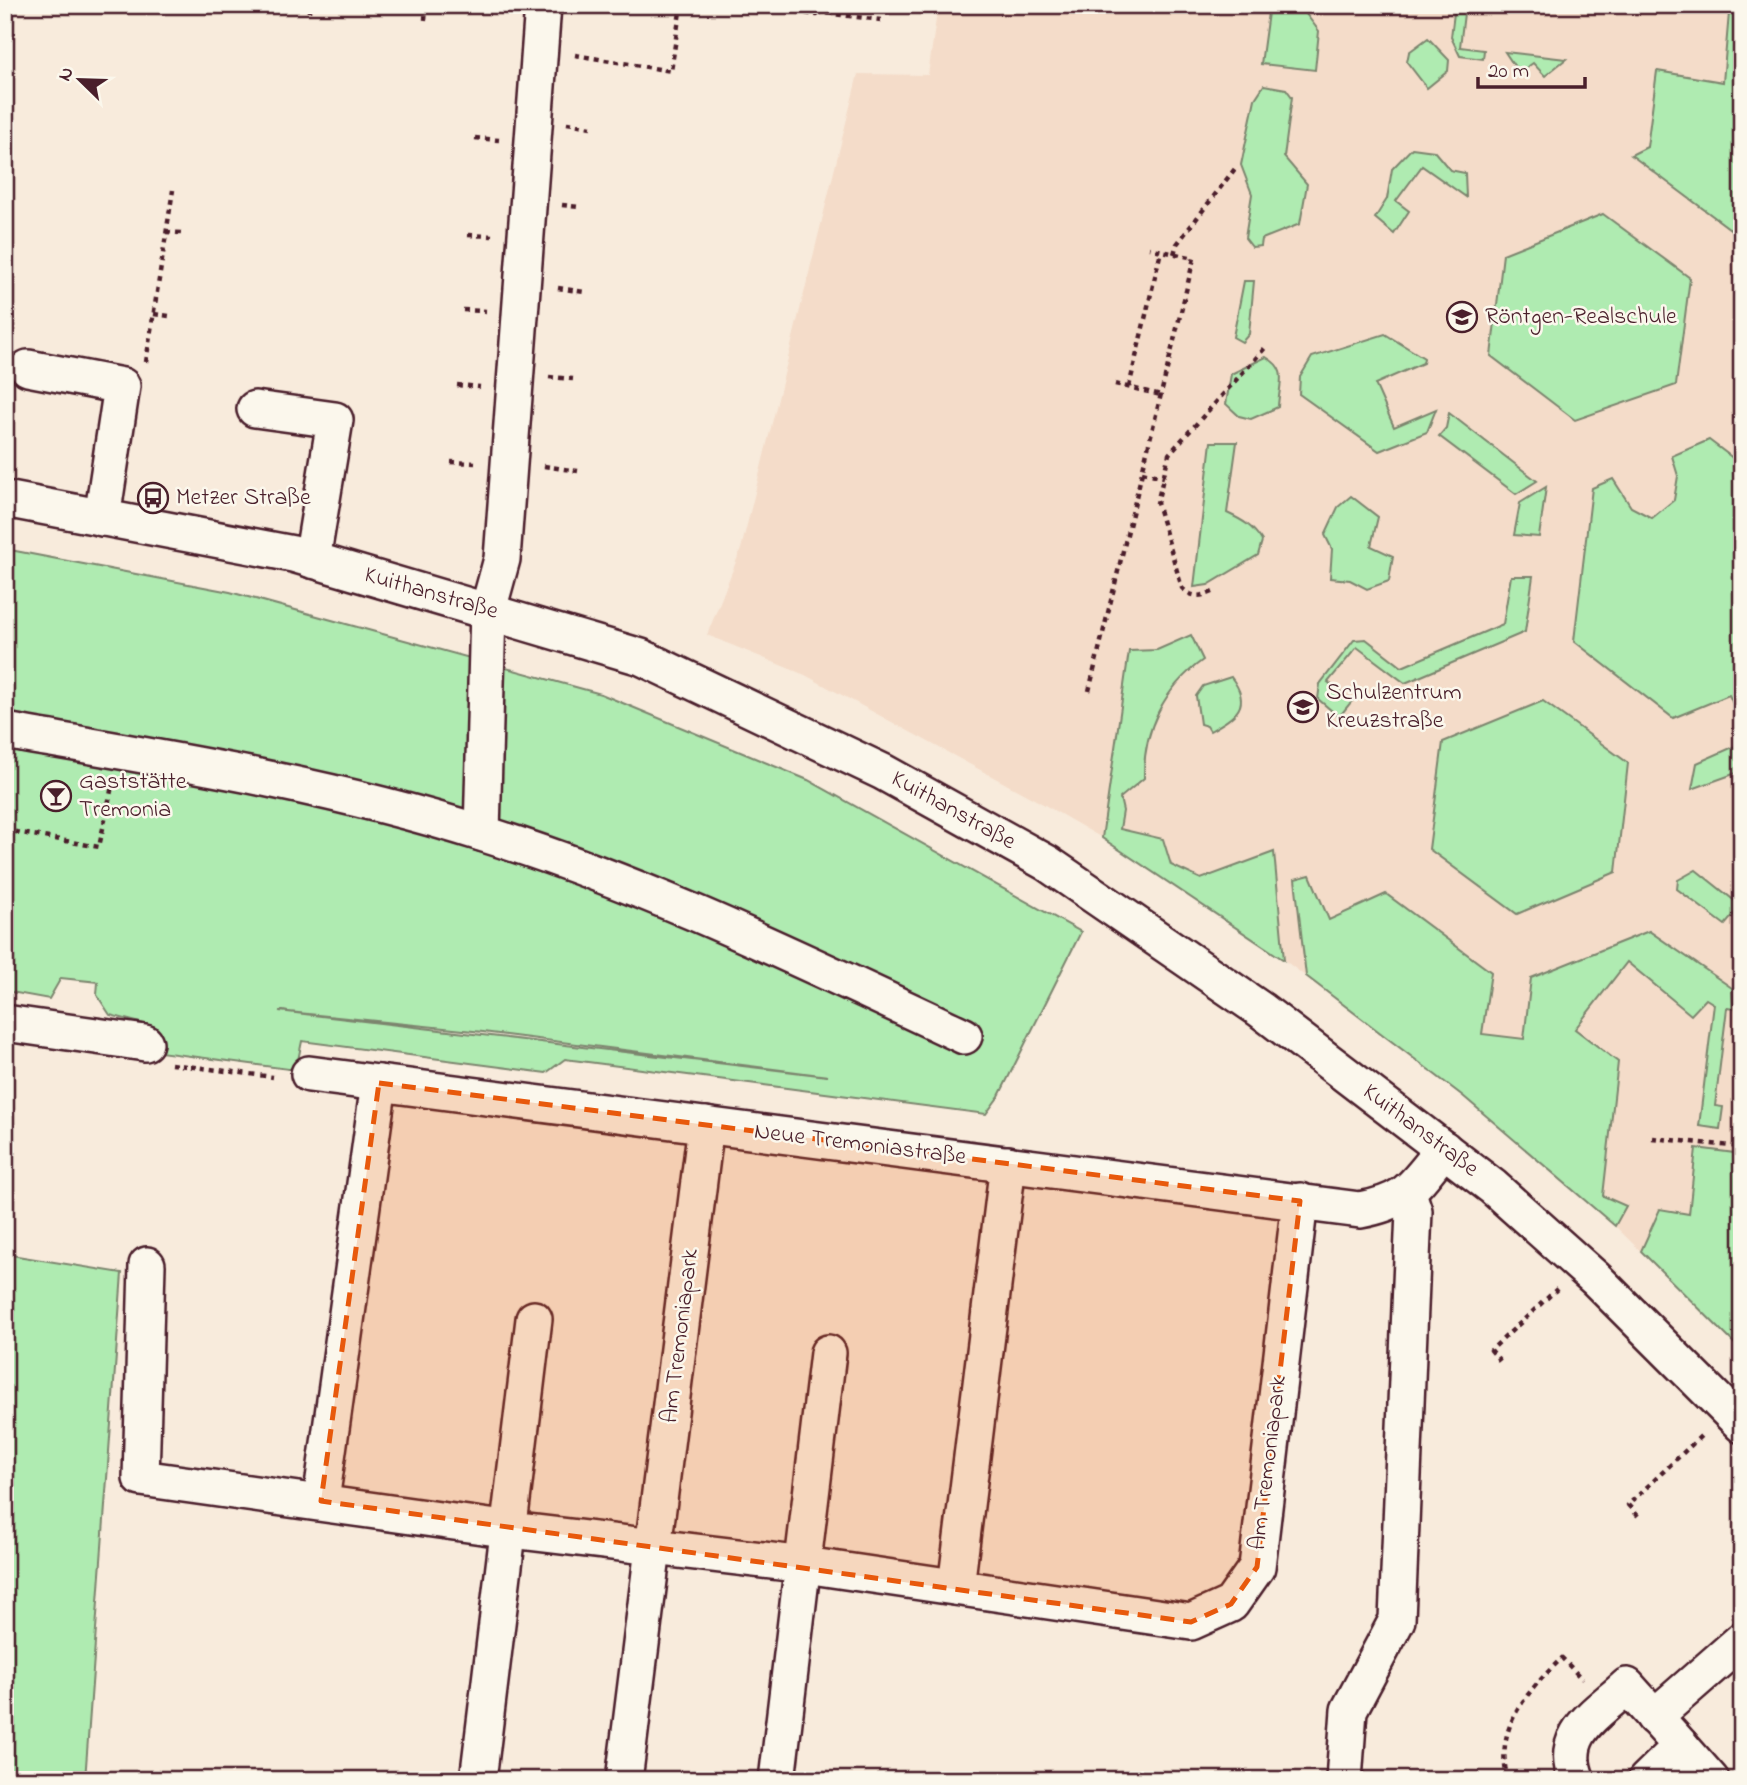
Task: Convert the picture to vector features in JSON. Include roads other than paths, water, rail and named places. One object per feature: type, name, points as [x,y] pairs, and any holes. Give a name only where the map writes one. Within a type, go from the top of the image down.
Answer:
[{"type":"street","points":[[482,833],[488,610],[502,559],[543,5]]},
{"type":"street","points":[[28,368],[122,386],[102,518]]},
{"type":"street","points":[[256,409],[335,420],[312,560]]},
{"type":"street","name":"Kuithanstraße","points":[[5,499],[312,560],[641,657],[883,772],[1047,863],[1261,1010],[1493,1187],[1595,1279],[1742,1424]]},
{"type":"street","points":[[5,731],[300,783],[482,833],[672,901],[964,1036]]},
{"type":"street","points":[[5,1023],[145,1043]]},
{"type":"street","name":"Neue Tremoniastraße","points":[[309,1074],[1360,1210],[1390,1204],[1408,1193]]},
{"type":"street","points":[[321,1501],[379,1083]]},
{"type":"street","name":"Am Tremoniapark","points":[[624,1780],[706,1125]]},
{"type":"street","points":[[1344,1780],[1349,1710],[1397,1620],[1414,1211],[1408,1193],[1444,1149]]},
{"type":"street","points":[[956,1587],[1008,1164]]},
{"type":"street","name":"Am Tremoniapark","points":[[147,1265],[141,1478],[321,1501],[511,1530],[805,1565],[1191,1622],[1231,1604],[1257,1567],[1300,1201]]},
{"type":"street","points":[[478,1780],[511,1530],[534,1319]]},
{"type":"street","points":[[777,1780],[805,1565],[828,1353]]},
{"type":"street","points":[[1654,1717],[1742,1640]]},
{"type":"street","points":[[1577,1780],[1569,1758],[1579,1731],[1627,1686],[1711,1780]]},
{"type":"street","points":[[1646,1780],[1681,1746]]},
{"type":"place","name":"Röntgen-Realschule","points":[[1462,317]]},
{"type":"place","name":"Metzer Straße","points":[[153,498]]},
{"type":"place","name":"Schulzentrum Kreuzstraße","points":[[1303,707]]},
{"type":"place","name":"Gaststätte Tremonia","points":[[56,796]]}]
